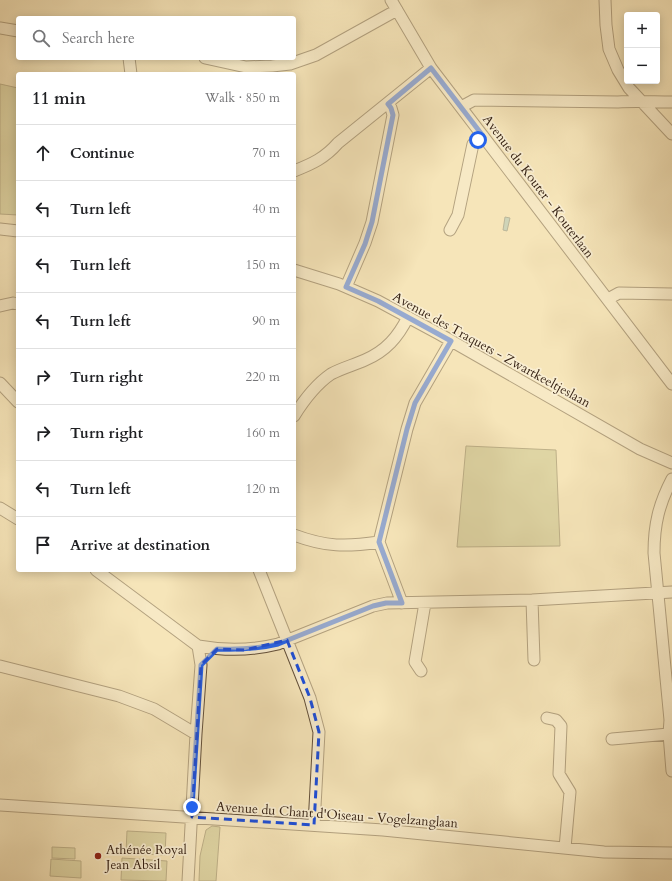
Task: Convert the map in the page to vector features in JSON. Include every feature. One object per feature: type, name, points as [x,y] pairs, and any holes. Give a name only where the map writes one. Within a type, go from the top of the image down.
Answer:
[{"type":"street","name":"Avenue du Kouter - Kouterlaan","points":[[391,0],[431,68],[672,384]]},
{"type":"street","points":[[605,0],[609,49],[618,70],[629,88],[672,134]]},
{"type":"street","points":[[214,60],[246,67],[290,64],[316,55],[397,10]]},
{"type":"street","points":[[0,28],[16,30]]},
{"type":"street","points":[[129,60],[131,72]]},
{"type":"street","points":[[296,169],[311,164],[328,153],[338,143],[431,68]]},
{"type":"street","points":[[462,108],[474,100],[618,102],[641,100],[653,102],[672,102]]},
{"type":"street","points":[[346,287],[365,244],[372,222],[393,115],[388,104]]},
{"type":"street","points":[[450,230],[458,215],[473,144],[483,136]]},
{"type":"street","points":[[0,229],[16,231]]},
{"type":"street","name":"Avenue des Traquets - Zwartkeeltjeslaan","points":[[296,271],[346,287],[378,301],[640,449],[672,463]]},
{"type":"street","points":[[608,299],[619,293],[672,294]]},
{"type":"street","points":[[0,306],[16,304]]},
{"type":"street","points":[[296,413],[312,391],[330,375],[341,369],[366,360],[384,349],[394,340],[408,318]]},
{"type":"street","points":[[402,603],[379,542],[407,429],[415,403],[451,341]]},
{"type":"street","points":[[0,383],[16,400]]},
{"type":"street","points":[[672,479],[658,509],[654,531],[654,552],[670,720],[669,734],[672,771]]},
{"type":"street","points":[[0,508],[16,518]]},
{"type":"street","points":[[296,536],[321,544],[339,546],[379,542]]},
{"type":"street","points":[[99,572],[198,646],[217,649],[244,650],[265,647],[287,640],[373,606],[386,603],[532,600],[672,592]]},
{"type":"street","points":[[260,572],[310,698],[319,732],[314,825]]},
{"type":"street","points":[[532,600],[534,660]]},
{"type":"street","points":[[420,672],[415,662],[425,603]]},
{"type":"street","points":[[188,881],[201,665],[198,646]]},
{"type":"street","points":[[201,665],[217,649]]},
{"type":"street","points":[[0,666],[120,696],[154,709],[196,734]]},
{"type":"street","points":[[547,718],[556,720],[561,726],[559,774],[570,792],[565,848]]},
{"type":"street","points":[[612,739],[669,734]]},
{"type":"street","name":"Avenue du Chant d'Oiseau - Vogelzanglaan","points":[[0,805],[383,830],[604,852],[672,853]]},
{"type":"highlighted area","points":[[287,640],[310,698],[319,732],[314,825],[192,817],[201,665],[217,649],[245,650]]},
{"type":"shaded area","points":[[0,84],[16,88],[16,215],[0,214]]},
{"type":"shaded area","points":[[466,446],[556,450],[560,546],[457,547]]},
{"type":"shaded area","points":[[212,826],[220,827],[216,881],[199,881],[200,856],[206,830]]},
{"type":"shaded area","points":[[127,831],[166,833],[165,855],[126,853]]},
{"type":"shaded area","points":[[52,847],[75,848],[75,859],[52,858]]},
{"type":"shaded area","points":[[122,858],[167,861],[166,881],[121,880]]},
{"type":"shaded area","points":[[51,859],[81,861],[81,878],[50,876]]},
{"type":"water","points":[[505,217],[510,218],[507,231],[503,230]]},
{"type":"place","name":"Athénée Royal Jean Absil","points":[[98,856]]},
{"type":"route","points":[[192,807],[201,665],[206,658],[217,649],[244,650],[278,644],[373,606],[386,603],[402,603],[379,542],[407,429],[415,403],[444,350],[451,341],[378,301],[346,287],[365,244],[372,222],[393,115],[388,104],[431,68],[483,136],[478,140]]}]
